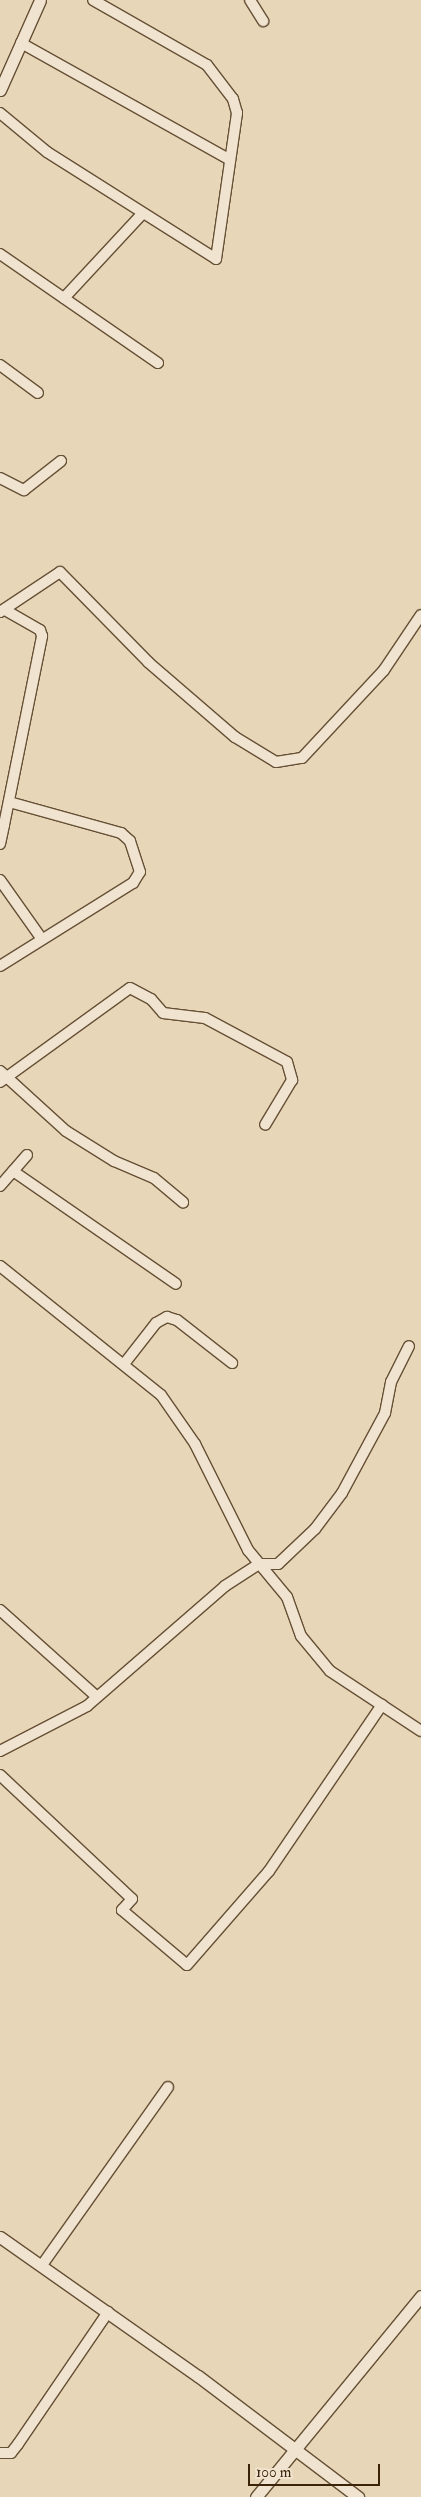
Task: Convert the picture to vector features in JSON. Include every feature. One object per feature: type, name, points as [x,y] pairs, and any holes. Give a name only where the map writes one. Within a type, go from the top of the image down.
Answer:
[{"type":"street","points":[[0,90],[40,0]]},
{"type":"street","points":[[0,112],[47,152],[142,214],[216,259],[227,158],[237,113],[218,76],[207,65],[93,0]]},
{"type":"street","points":[[250,0],[263,21]]},
{"type":"street","points":[[21,43],[227,158]]},
{"type":"street","points":[[64,298],[142,214]]},
{"type":"street","points":[[0,254],[158,364]]},
{"type":"street","points":[[0,365],[38,393]]},
{"type":"street","points":[[0,478],[24,490],[61,461]]},
{"type":"street","points":[[0,844],[2,825],[9,802],[42,636],[40,630],[2,611],[60,572],[148,662],[235,737],[276,762],[302,758],[308,752],[384,670],[421,615]]},
{"type":"street","points":[[0,966],[41,938],[133,883],[140,868],[130,842],[121,833],[9,802]]},
{"type":"street","points":[[0,880],[41,938]]},
{"type":"street","points":[[183,1202],[154,1178],[114,1161],[66,1131],[2,1076],[130,988],[151,999],[163,1013],[205,1018],[287,1062],[292,1080],[265,1125]]},
{"type":"street","points":[[0,1186],[27,1155]]},
{"type":"street","points":[[13,1171],[176,1284]]},
{"type":"street","points":[[0,1266],[124,1364],[161,1396],[195,1444],[259,1564],[287,1597],[301,1636],[330,1671],[421,1731]]},
{"type":"street","points":[[124,1364],[156,1323],[167,1317],[177,1320],[232,1363]]},
{"type":"street","points":[[0,1751],[97,1697],[225,1586],[259,1564],[278,1564],[315,1529],[342,1492],[385,1413],[391,1382],[409,1346]]},
{"type":"street","points":[[0,1610],[97,1697]]},
{"type":"street","points":[[0,1775],[132,1899],[122,1910],[187,1965],[269,1871],[382,1705]]},
{"type":"street","points":[[42,2264],[168,2088]]},
{"type":"street","points":[[0,2237],[42,2264],[294,2446],[358,2497]]},
{"type":"street","points":[[256,2497],[294,2446],[421,2296]]},
{"type":"street","points":[[0,2453],[11,2453],[18,2444],[108,2312]]}]
